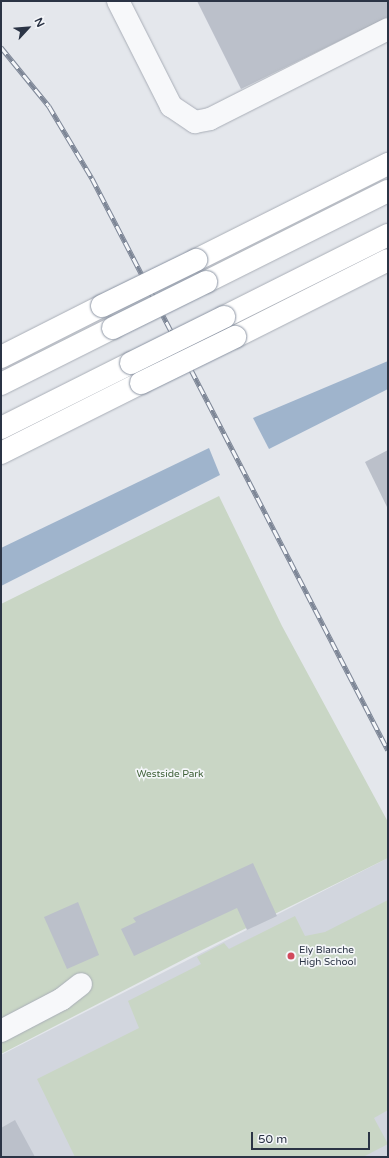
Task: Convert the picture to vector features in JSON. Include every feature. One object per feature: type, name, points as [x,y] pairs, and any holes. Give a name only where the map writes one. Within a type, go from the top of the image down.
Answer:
[{"type":"highway","points":[[1,357],[388,164]]},
{"type":"highway","points":[[1,384],[388,191]]},
{"type":"highway","points":[[1,428],[388,235]]},
{"type":"highway","points":[[1,453],[388,260]]},
{"type":"lane","points":[[118,1],[171,106],[195,122],[210,119],[388,29]]},
{"type":"lane","points":[[1,1031],[62,998],[81,984]]},
{"type":"shaded area","name":"Ely Blanche High School","points":[[388,858],[388,1157],[1,1157],[1,1055]]},
{"type":"green space","name":"Westside Park","points":[[219,496],[282,626],[388,822],[388,858],[196,953],[1,1054],[1,604]]},
{"type":"green space","name":"Ely Blanche High School","points":[[388,900],[388,1110],[374,1118],[388,1144],[363,1157],[75,1157],[37,1079],[139,1028],[128,1001],[201,964],[197,957],[224,943],[229,949],[295,916],[305,936],[325,932]]},
{"type":"water","points":[[388,361],[388,389],[269,449],[253,418]]},
{"type":"water","points":[[209,448],[220,475],[1,586],[1,548]]},
{"type":"building","points":[[197,1],[388,1],[388,17],[241,89]]},
{"type":"building","points":[[388,450],[388,509],[365,462]]},
{"type":"building","points":[[253,863],[277,916],[247,930],[237,908],[134,956],[121,929],[136,922],[133,918]]},
{"type":"building","points":[[78,902],[99,955],[67,969],[44,917]]},
{"type":"building","points":[[15,1120],[35,1157],[1,1157],[1,1128]]},
{"type":"railway","points":[[1,47],[49,106],[92,178],[388,750]]},
{"type":"place","name":"Ely Blanche High School","points":[[291,956]]}]
